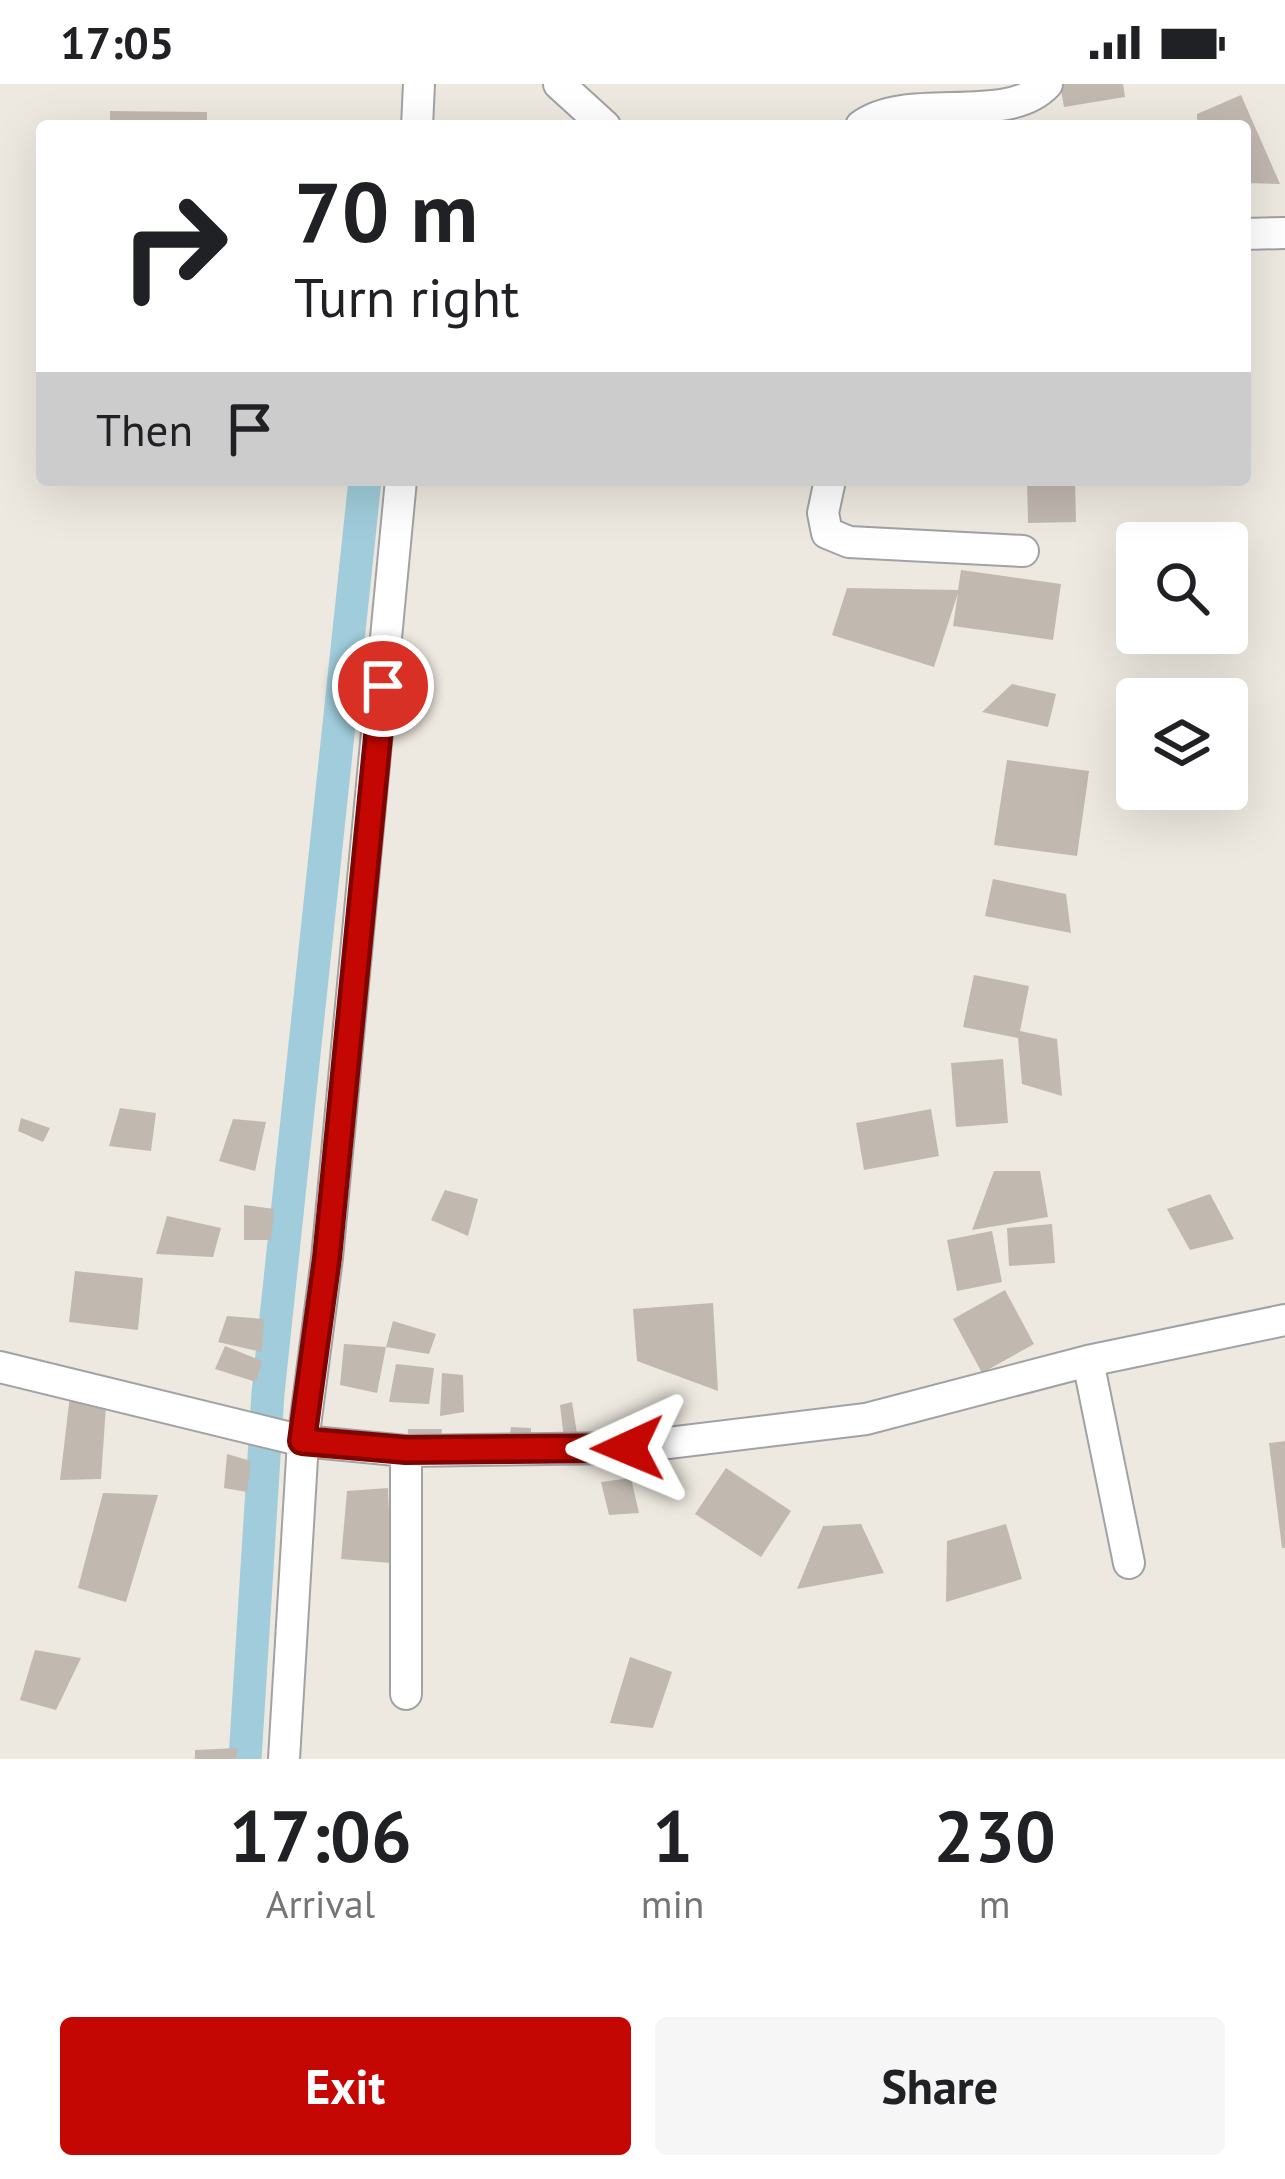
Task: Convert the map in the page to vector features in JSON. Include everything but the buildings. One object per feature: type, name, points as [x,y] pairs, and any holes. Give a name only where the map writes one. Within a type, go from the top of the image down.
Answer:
[{"type":"street","points":[[417,120],[419,84]]},
{"type":"street","points":[[559,84],[598,120]]},
{"type":"street","points":[[877,120],[895,113],[1010,103],[1036,95],[1047,84]]},
{"type":"street","points":[[1251,234],[1285,233]]},
{"type":"street","points":[[284,1759],[322,1443],[327,1258],[400,486]]},
{"type":"street","points":[[829,486],[823,513],[827,533],[849,542],[1024,551]]},
{"type":"street","points":[[0,1367],[322,1443],[406,1450],[628,1448],[866,1419],[1088,1361],[1285,1320]]},
{"type":"street","points":[[1088,1361],[1129,1563]]},
{"type":"street","points":[[406,1450],[406,1694]]},
{"type":"waterway","points":[[245,1759],[268,1393],[364,486]]},
{"type":"route","points":[[383,686],[327,1258],[302,1441],[406,1450],[628,1448]]}]
